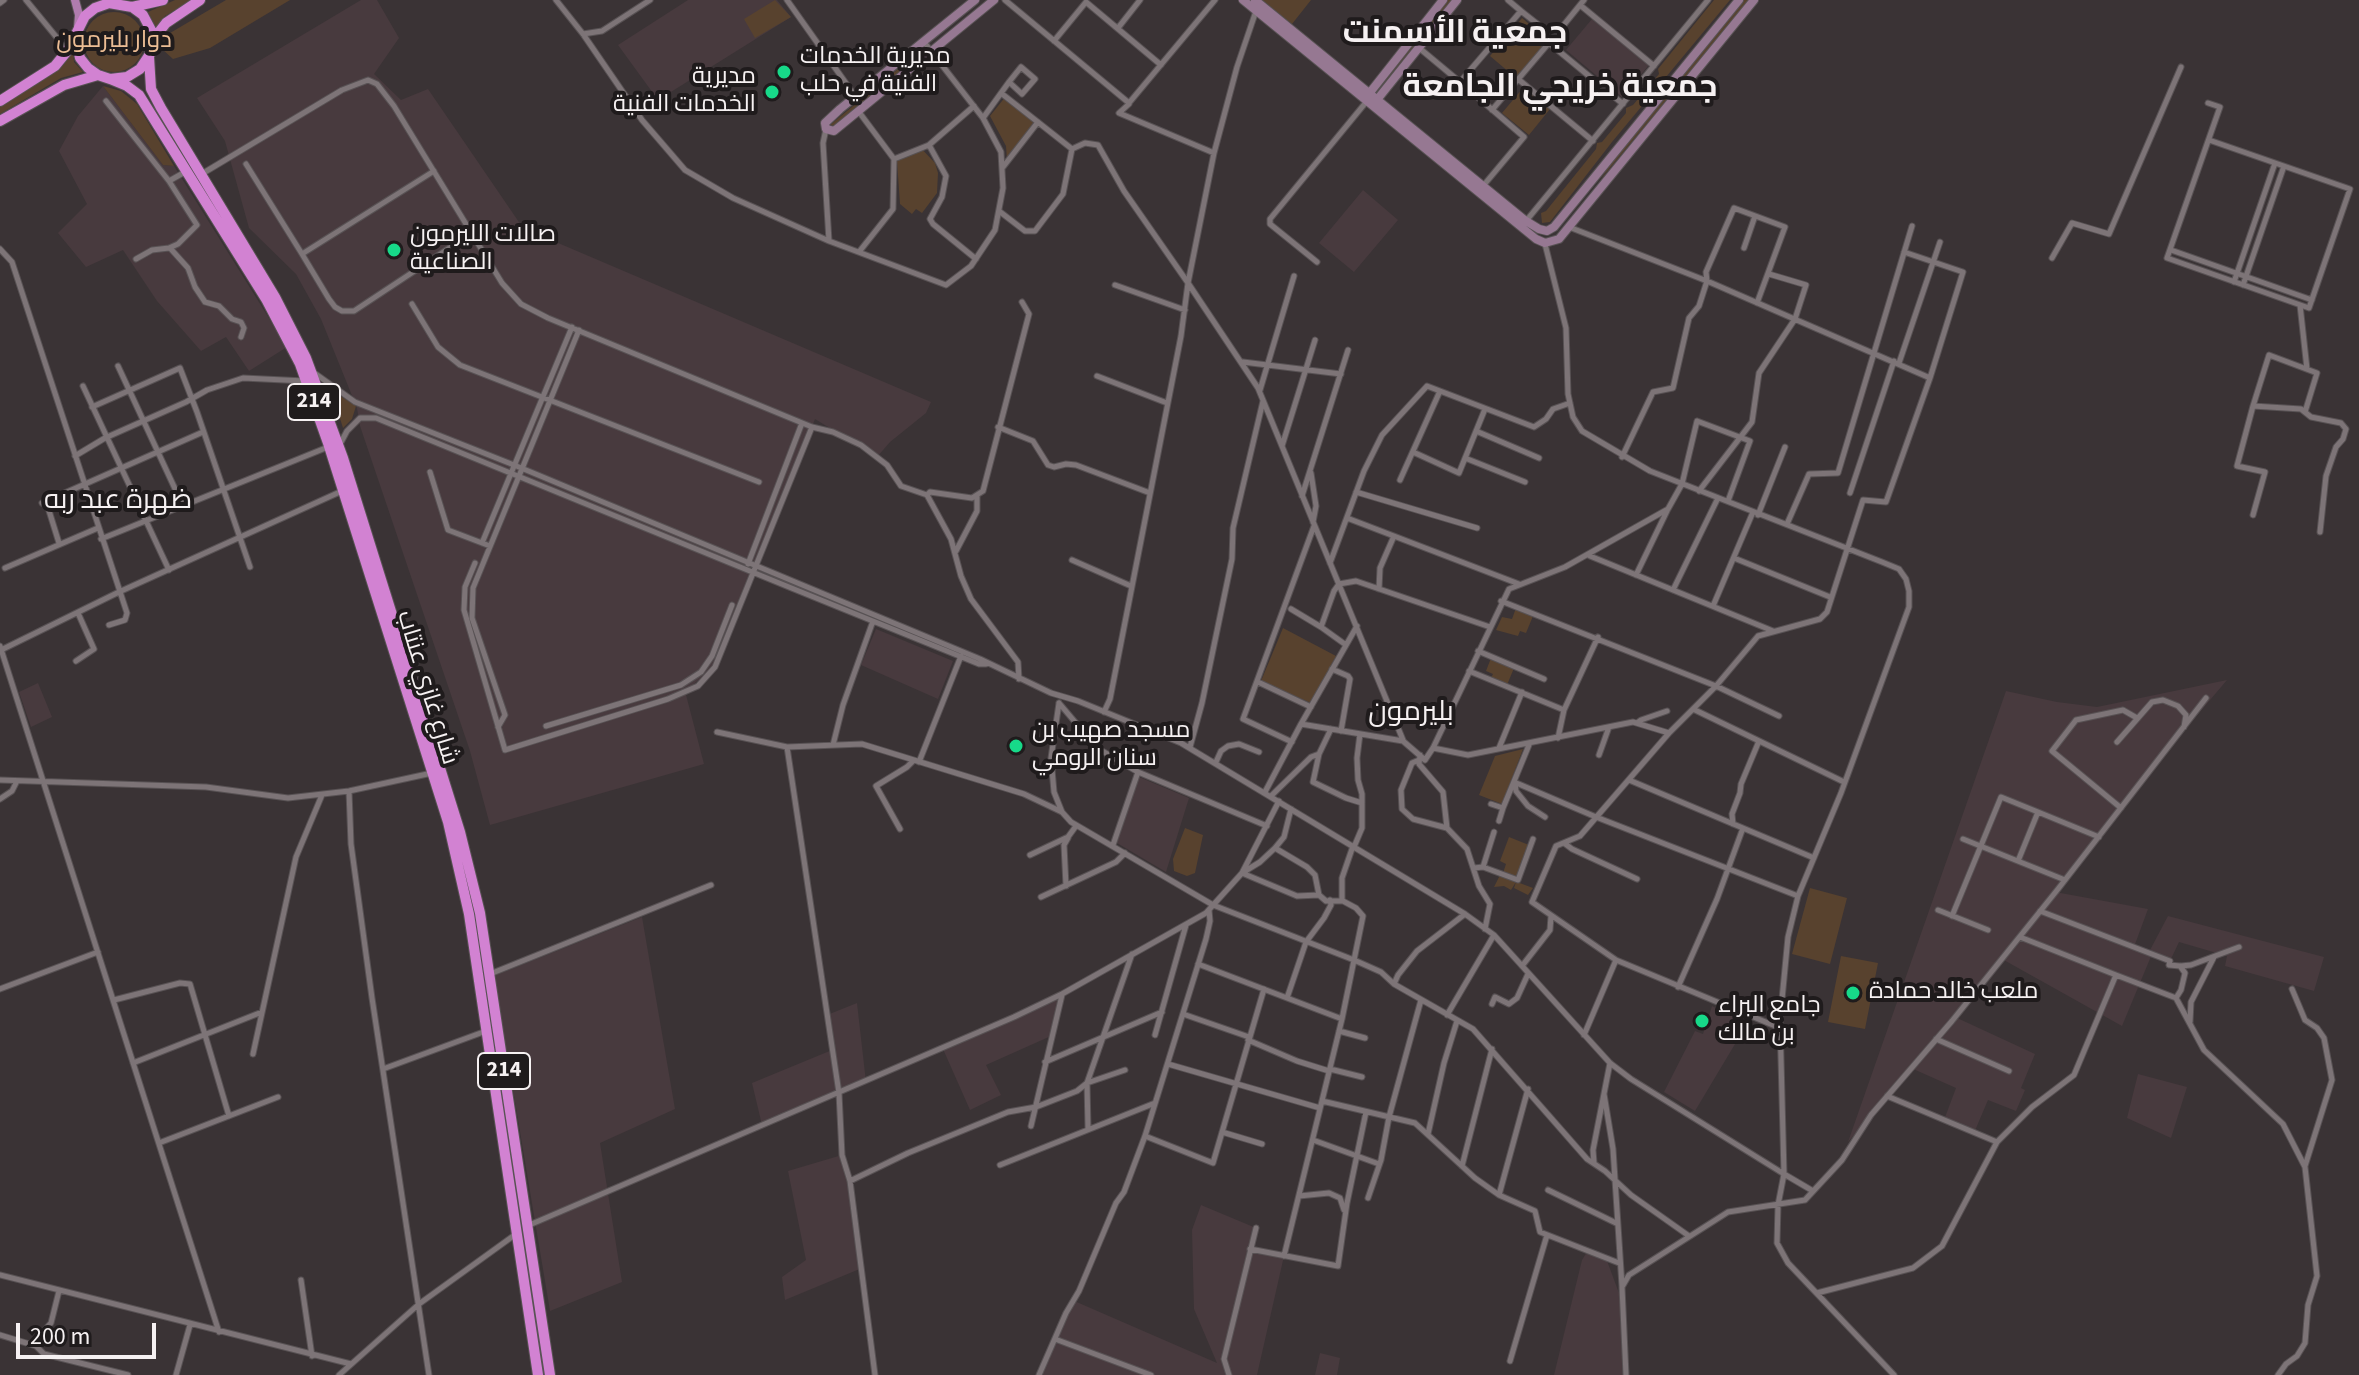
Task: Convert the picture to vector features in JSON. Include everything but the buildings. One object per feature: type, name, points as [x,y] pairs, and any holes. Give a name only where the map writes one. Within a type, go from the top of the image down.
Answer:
[{"type":"highway","points":[[0,101],[50,70],[68,50],[85,16],[95,8],[106,2],[132,7],[163,0]]},
{"type":"highway","points":[[152,41],[166,23],[200,0]]},
{"type":"highway","points":[[78,30],[80,58],[88,68],[110,79],[127,77],[140,69],[149,57],[152,41],[151,30],[143,15],[132,7]]},
{"type":"highway","name":"214","points":[[149,57],[151,89],[193,175]]},
{"type":"highway","points":[[0,121],[64,85],[98,75]]},
{"type":"highway","name":"شارع غازي عنتاب","points":[[110,79],[139,95],[193,175],[309,376],[334,447],[343,491],[386,611],[448,822],[469,914],[538,1375]]},
{"type":"highway","name":"214","points":[[334,447],[460,832],[480,913],[550,1375]]},
{"type":"main road","points":[[75,0],[79,15],[78,30]]},
{"type":"main road","points":[[975,0],[827,120],[826,129],[834,131],[994,0]]},
{"type":"main road","points":[[1243,0],[1526,221],[1547,231],[1554,227],[1739,0]]},
{"type":"main road","points":[[1255,0],[1536,239],[1545,243],[1559,239],[1754,0]]},
{"type":"main road","points":[[1370,99],[1443,0]]},
{"type":"main road","points":[[1370,99],[1457,0]]},
{"type":"main road","points":[[1593,179],[1601,187]]},
{"type":"street","points":[[26,0],[68,50]]},
{"type":"street","points":[[556,0],[642,120],[685,170],[733,198],[829,241],[946,285],[956,280],[976,259],[995,230],[1003,188],[1001,152],[974,105],[924,42]]},
{"type":"street","points":[[583,34],[602,31],[650,0]]},
{"type":"street","points":[[787,0],[855,96]]},
{"type":"street","points":[[1005,0],[1129,103]]},
{"type":"street","points":[[1118,28],[1140,0]]},
{"type":"street","points":[[1214,153],[1119,113],[1215,0]]},
{"type":"street","points":[[1508,0],[1554,37]]},
{"type":"street","points":[[1526,221],[1708,0]]},
{"type":"street","points":[[1054,41],[1087,1],[1161,65]]},
{"type":"street","points":[[1492,110],[1582,2],[1654,66]]},
{"type":"street","points":[[1104,712],[1110,699],[1214,153],[1256,11]]},
{"type":"street","points":[[1460,82],[1521,11]]},
{"type":"street","points":[[1549,43],[1623,104]]},
{"type":"street","points":[[1418,47],[1524,137],[1483,186]]},
{"type":"street","points":[[983,118],[1009,82],[1021,67],[1035,79],[1022,94],[1009,82]]},
{"type":"street","points":[[2052,258],[2072,223],[2109,234],[2181,67]]},
{"type":"street","points":[[1518,79],[1593,141]]},
{"type":"street","points":[[169,181],[193,175],[342,90],[368,80],[377,84],[394,106],[510,295],[533,311],[861,445],[887,465],[901,486],[927,495],[951,539],[971,599],[1018,662],[1019,679]]},
{"type":"street","points":[[1001,93],[1072,149]]},
{"type":"street","points":[[1317,262],[1270,224],[1270,219],[1370,99]]},
{"type":"street","points":[[106,101],[197,221],[197,225],[178,244],[152,250],[136,259]]},
{"type":"street","points":[[2208,103],[2220,107],[2167,258],[2309,308],[2350,189],[2209,140]]},
{"type":"street","points":[[894,159],[929,145],[974,105]]},
{"type":"street","points":[[859,111],[894,159],[893,209],[859,252]]},
{"type":"street","points":[[1002,168],[1038,122]]},
{"type":"street","points":[[826,129],[823,143],[829,241]]},
{"type":"street","points":[[1072,149],[1085,143],[1098,145],[1124,191],[1243,362],[1263,401],[1403,741],[1419,758],[1425,760],[1433,748],[1509,589],[1589,555],[1668,509]]},
{"type":"street","points":[[929,145],[946,176],[942,197],[931,221],[976,259]]},
{"type":"street","points":[[999,211],[1025,231],[1035,231],[1063,194],[1072,149]]},
{"type":"street","points":[[2234,282],[2275,163]]},
{"type":"street","points":[[246,164],[335,307],[348,312],[472,233]]},
{"type":"street","points":[[2243,285],[2284,166]]},
{"type":"street","points":[[302,254],[434,171]]},
{"type":"street","points":[[1622,457],[1653,392],[1673,388],[1689,318],[1699,306],[1707,281],[1706,272],[1734,208],[1785,227],[1757,303]]},
{"type":"street","points":[[1744,248],[1755,216]]},
{"type":"street","points":[[1787,524],[1809,474],[1838,473],[1912,226]]},
{"type":"street","points":[[1569,227],[1707,281],[1930,378]]},
{"type":"street","points":[[1547,231],[1545,243],[1566,328],[1570,403],[1573,417],[1582,431],[1622,457],[1699,491],[1899,569],[1906,579],[1909,607],[1798,896],[1786,951],[1780,1028],[1784,1174],[1778,1205],[1777,1243],[1788,1263],[1894,1375]]},
{"type":"street","points":[[1850,493],[1940,242]]},
{"type":"street","points":[[170,248],[188,268],[205,302],[219,306],[232,319],[241,322],[244,328],[241,337]]},
{"type":"street","points":[[0,249],[12,262],[127,616],[125,620],[109,625]]},
{"type":"street","points":[[2171,250],[2312,300]]},
{"type":"street","points":[[1780,1028],[1616,960],[1532,902],[1556,846],[1580,836],[1758,636],[1820,619],[1827,612],[1863,500],[1886,502],[1963,272],[1904,252]]},
{"type":"street","points":[[1699,491],[1752,422],[1759,373],[1795,319],[1806,285],[1769,274]]},
{"type":"street","points":[[1259,392],[1294,276]]},
{"type":"street","points":[[1115,285],[1185,310]]},
{"type":"street","points":[[927,495],[930,492],[961,499],[977,497],[983,491],[1029,314],[1022,302]]},
{"type":"street","points":[[412,304],[435,343],[460,365],[759,482]]},
{"type":"street","points":[[2300,305],[2307,369]]},
{"type":"street","points":[[482,543],[572,327]]},
{"type":"street","points":[[498,727],[505,715],[471,609],[473,588],[579,330]]},
{"type":"street","points":[[1281,447],[1315,340]]},
{"type":"street","points":[[1301,497],[1348,350]]},
{"type":"street","points":[[2253,515],[2265,472],[2237,466],[2269,355],[2317,373],[2305,412]]},
{"type":"street","points":[[1243,362],[1341,374]]},
{"type":"street","points":[[118,366],[183,506]]},
{"type":"street","points":[[92,407],[180,368],[250,567]]},
{"type":"street","points":[[75,456],[105,438],[143,423],[207,390],[243,378],[309,376],[409,428]]},
{"type":"street","points":[[1097,376],[1167,403]]},
{"type":"street","points":[[83,386],[169,570]]},
{"type":"street","points":[[1330,564],[1364,471],[1391,424],[1427,386],[1534,427],[1546,419],[1553,409],[1570,403]]},
{"type":"street","points":[[1400,480],[1440,391]]},
{"type":"street","points":[[1190,747],[1232,559],[1233,528],[1263,401]]},
{"type":"street","points":[[101,539],[334,447],[360,418],[361,405]]},
{"type":"street","points":[[2253,406],[2301,409],[2311,417],[2341,423],[2346,429],[2326,476],[2320,532]]},
{"type":"street","points":[[1413,452],[1459,473],[1485,409]]},
{"type":"street","points":[[360,418],[376,418],[456,446],[873,621],[883,622],[986,664]]},
{"type":"street","points":[[1636,575],[1682,484],[1697,421],[1750,441],[1728,501]]},
{"type":"street","points":[[748,566],[802,423]]},
{"type":"street","points":[[475,563],[465,587],[464,610],[505,750],[668,699],[698,686],[708,678],[725,645],[812,427]]},
{"type":"street","points":[[998,427],[1033,441],[1048,465],[1076,465],[1150,493]]},
{"type":"street","points":[[1476,431],[1539,458]]},
{"type":"street","points":[[59,543],[44,502],[203,432]]},
{"type":"street","points":[[1713,606],[1785,447]]},
{"type":"street","points":[[1465,458],[1525,482]]},
{"type":"street","points":[[1292,742],[1243,719],[1313,525],[1316,506],[1310,470]]},
{"type":"street","points":[[430,472],[448,530],[490,546]]},
{"type":"street","points":[[219,1332],[1,648],[343,491]]},
{"type":"street","points":[[775,492],[785,496]]},
{"type":"street","points":[[1356,492],[1477,528]]},
{"type":"street","points":[[955,552],[977,511],[977,497]]},
{"type":"street","points":[[1673,590],[1718,498]]},
{"type":"street","points":[[1347,518],[1520,585]]},
{"type":"street","points":[[5,568],[98,528]]},
{"type":"street","points":[[1379,589],[1380,568],[1394,536]]},
{"type":"street","points":[[1589,555],[1775,632]]},
{"type":"street","points":[[1734,558],[1830,597]]},
{"type":"street","points":[[1072,560],[1131,586]]},
{"type":"street","points":[[756,570],[1056,695],[1190,747],[1216,762],[1465,914],[1494,935],[1610,1063],[1813,1191]]},
{"type":"street","points":[[1321,627],[1339,584],[1356,581],[1490,627]]},
{"type":"street","points":[[1501,601],[1598,637],[1779,716]]},
{"type":"street","points":[[546,726],[681,685],[701,672],[712,656],[732,605]]},
{"type":"street","points":[[1291,609],[1346,645]]},
{"type":"street","points":[[76,661],[94,649],[78,613]]},
{"type":"street","points":[[833,745],[843,705],[873,621]]},
{"type":"street","points":[[1268,794],[1301,724],[1357,626]]},
{"type":"street","points":[[1558,738],[1564,710],[1598,637]]},
{"type":"street","points":[[717,642],[725,645]]},
{"type":"street","points":[[1478,651],[1544,679]]},
{"type":"street","points":[[900,829],[876,786],[916,761],[961,656]]},
{"type":"street","points":[[1332,669],[1350,679],[1341,731]]},
{"type":"street","points":[[1469,671],[1564,710]]},
{"type":"street","points":[[1258,682],[1311,707]]},
{"type":"street","points":[[1499,749],[1522,692]]},
{"type":"street","points":[[1056,695],[1059,703],[1097,748],[1138,772],[1267,826]]},
{"type":"street","points":[[1622,1287],[1629,1275],[1728,1212],[1805,1200],[1842,1160],[1887,1096],[2020,937],[2206,698]]},
{"type":"street","points":[[2117,742],[2152,702],[2163,700],[2178,706],[2186,715],[2184,728]]},
{"type":"street","points":[[1059,703],[1051,758],[1054,792],[1062,812]]},
{"type":"street","points":[[1693,709],[1844,782]]},
{"type":"street","points":[[2121,808],[2052,751],[2076,720],[2123,710],[2137,718]]},
{"type":"street","points":[[1637,723],[1667,711]]},
{"type":"street","points":[[1433,748],[1468,755],[1637,723],[1669,733]]},
{"type":"street","points":[[1301,724],[1403,741]]},
{"type":"street","points":[[1599,755],[1609,727]]},
{"type":"street","points":[[1331,729],[1319,754],[1313,782],[1362,803]]},
{"type":"street","points":[[717,732],[787,747],[862,744],[1024,794],[1062,812],[1076,826],[1113,845],[1211,908],[1381,972],[1394,984],[1473,1029],[1587,1159],[1689,1236]]},
{"type":"street","points":[[1342,901],[1344,865],[1362,828],[1358,780],[1360,734]]},
{"type":"street","points":[[1733,824],[1732,814],[1741,784],[1759,741]]},
{"type":"street","points":[[1216,762],[1221,751],[1228,746],[1239,744],[1259,752]]},
{"type":"street","points":[[1499,821],[1529,745]]},
{"type":"street","points":[[787,747],[839,1093],[842,1155],[850,1181],[875,1375]]},
{"type":"street","points":[[1268,794],[1311,757],[1319,754]]},
{"type":"street","points":[[1419,758],[1419,764],[1443,792],[1447,828]]},
{"type":"street","points":[[1419,758],[1412,763],[1401,790],[1402,809],[1413,819],[1447,828],[1467,849],[1479,886],[1490,904],[1485,929]]},
{"type":"street","points":[[1113,845],[1138,772]]},
{"type":"street","points":[[0,780],[17,783],[117,782],[206,787],[288,798],[349,791],[432,773]]},
{"type":"street","points":[[1629,780],[1814,858]]},
{"type":"street","points":[[1514,782],[1516,791],[1528,806],[1545,817]]},
{"type":"street","points":[[1514,782],[1798,896]]},
{"type":"street","points":[[0,799],[17,783]]},
{"type":"street","points":[[349,791],[351,844],[429,1375]]},
{"type":"street","points":[[253,1054],[296,857],[323,794]]},
{"type":"street","points":[[1952,916],[2001,797],[2099,837]]},
{"type":"street","points":[[527,1226],[1062,994],[1211,908],[1242,873],[1279,801]]},
{"type":"street","points":[[1491,804],[1503,808]]},
{"type":"street","points":[[1242,873],[1260,862],[1284,837],[1291,809]]},
{"type":"street","points":[[2018,861],[2038,812]]},
{"type":"street","points":[[1066,886],[1064,845],[1076,826]]},
{"type":"street","points":[[1678,987],[1743,828]]},
{"type":"street","points":[[1483,867],[1494,832]]},
{"type":"street","points":[[1030,855],[1068,837]]},
{"type":"street","points":[[1474,868],[1483,867],[1518,880],[1533,839]]},
{"type":"street","points":[[1963,839],[2065,880]]},
{"type":"street","points":[[1564,843],[1637,879]]},
{"type":"street","points":[[1275,848],[1315,875],[1319,895],[1326,901],[1342,901],[1356,908],[1363,916],[1342,1019],[1284,1256]]},
{"type":"street","points":[[1041,897],[1116,862],[1125,853]]},
{"type":"street","points":[[1242,873],[1297,896],[1319,895]]},
{"type":"street","points":[[489,975],[711,885]]},
{"type":"street","points":[[1287,998],[1306,942],[1324,918],[1331,905],[1330,900]]},
{"type":"street","points":[[1039,1375],[1116,1203],[1124,1192],[1145,1136],[1198,964],[1211,908]]},
{"type":"street","points":[[1938,910],[1988,930]]},
{"type":"street","points":[[2040,911],[2170,961],[2169,965],[2191,965],[2239,947]]},
{"type":"street","points":[[1394,984],[1417,951],[1465,914]]},
{"type":"street","points":[[1522,966],[1550,930],[1551,916]]},
{"type":"street","points":[[1155,1035],[1187,923]]},
{"type":"street","points":[[1447,1015],[1494,935]]},
{"type":"street","points":[[2020,937],[2176,998],[2204,1050],[2283,1124],[2305,1167],[2317,1276],[2308,1305],[2305,1343],[2278,1375]]},
{"type":"street","points":[[0,989],[98,952]]},
{"type":"street","points":[[1088,1128],[1087,1083],[1132,953]]},
{"type":"street","points":[[2189,1023],[2191,1002],[2214,957]]},
{"type":"street","points":[[1584,1035],[1616,960]]},
{"type":"street","points":[[1198,964],[1342,1019]]},
{"type":"street","points":[[2176,998],[2185,973],[2180,966]]},
{"type":"street","points":[[1492,1004],[1495,997],[1509,1004],[1517,998],[1528,974]]},
{"type":"street","points":[[1816,1293],[1913,1268],[1942,1246],[1997,1142],[2032,1107],[2074,1075],[2116,975]]},
{"type":"street","points":[[114,1000],[186,982],[193,989],[229,1116]]},
{"type":"street","points":[[1145,1136],[1213,1163],[1264,989]]},
{"type":"street","points":[[2292,989],[2305,1020],[2317,1028],[2324,1038],[2332,1080],[2305,1167]]},
{"type":"street","points":[[1031,1126],[1062,994]]},
{"type":"street","points":[[1368,1198],[1421,1000]]},
{"type":"street","points":[[133,1063],[262,1012]]},
{"type":"street","points":[[1044,1063],[1162,1012]]},
{"type":"street","points":[[1183,1014],[1248,1038],[1297,1061],[1362,1077]]},
{"type":"street","points":[[1428,1134],[1457,1021]]},
{"type":"street","points":[[383,1069],[487,1031]]},
{"type":"street","points":[[1339,1031],[1365,1038]]},
{"type":"street","points":[[1936,1039],[2009,1071]]},
{"type":"street","points":[[1461,1167],[1492,1049]]},
{"type":"street","points":[[1594,1164],[1593,1150],[1610,1063]]},
{"type":"street","points":[[1168,1064],[1320,1108]]},
{"type":"street","points":[[850,1181],[908,1153],[1008,1112],[1036,1107],[1077,1091],[1087,1083],[1125,1070]]},
{"type":"street","points":[[1499,1195],[1528,1089]]},
{"type":"street","points":[[1604,1094],[1611,1128],[1626,1375]]},
{"type":"street","points":[[1887,1096],[1997,1142]]},
{"type":"street","points":[[159,1143],[278,1097]]},
{"type":"street","points":[[1322,1101],[1415,1123],[1461,1167],[1499,1195],[1535,1211],[1540,1232],[1619,1263]]},
{"type":"street","points":[[1000,1165],[1156,1103]]},
{"type":"street","points":[[1250,1249],[1338,1266],[1366,1112]]},
{"type":"street","points":[[1222,1132],[1262,1144]]},
{"type":"street","points":[[1313,1140],[1379,1164]]},
{"type":"street","points":[[1548,1190],[1617,1223]]},
{"type":"street","points":[[1299,1196],[1329,1193],[1340,1198],[1345,1215]]},
{"type":"street","points":[[1229,1375],[1224,1359],[1256,1228]]},
{"type":"street","points":[[339,1375],[419,1304],[517,1233]]},
{"type":"street","points":[[1510,1361],[1547,1235]]},
{"type":"street","points":[[0,1275],[351,1364]]},
{"type":"street","points":[[301,1280],[312,1356]]},
{"type":"street","points":[[36,1346],[39,1336],[51,1323],[59,1291]]},
{"type":"street","points":[[176,1375],[190,1325]]},
{"type":"street","points":[[0,1335],[36,1346],[44,1354],[128,1375]]},
{"type":"street","points":[[1055,1339],[1151,1375]]},
{"type":"shaded area","points":[[361,0],[377,0],[399,38],[374,74],[401,100],[428,89],[523,228],[931,402],[926,413],[890,442],[877,457],[815,419],[715,667],[685,691],[704,764],[490,825],[470,751],[360,426],[357,408],[321,319],[296,274],[249,228],[225,141],[197,98]]},
{"type":"shaded area","points":[[688,0],[777,0],[791,17],[658,100],[618,45]]},
{"type":"shaded area","points":[[1592,19],[1649,65],[1622,97],[1566,50]]},
{"type":"shaded area","points":[[103,86],[163,165],[174,166],[287,347],[249,371],[226,337],[201,351],[157,301],[123,250],[86,267],[58,233],[87,204],[59,151],[78,116]]},
{"type":"shaded area","points":[[1363,190],[1398,220],[1354,272],[1319,243]]},
{"type":"shaded area","points":[[876,629],[953,661],[938,699],[861,665]]},
{"type":"shaded area","points":[[2227,680],[2055,892],[2148,909],[2134,947],[2149,952],[2168,916],[2324,957],[2314,991],[2225,966],[2227,956],[2179,942],[2170,961],[2152,954],[2122,1026],[2002,959],[1955,1017],[2035,1054],[2021,1088],[2025,1090],[2016,1111],[1988,1100],[1974,1133],[1944,1120],[1956,1088],[1911,1068],[1848,1142],[2006,691],[2097,707]]},
{"type":"shaded area","points":[[38,683],[52,717],[31,727],[19,692]]},
{"type":"shaded area","points":[[1139,777],[1189,798],[1166,872],[1117,843]]},
{"type":"shaded area","points":[[642,917],[675,1109],[600,1143],[622,1282],[550,1311],[494,976]]},
{"type":"shaded area","points":[[1062,994],[1051,1036],[986,1065],[1001,1095],[970,1110],[943,1049]]},
{"type":"shaded area","points":[[857,1003],[866,1082],[762,1125],[752,1083],[832,1050],[827,1015]]},
{"type":"shaded area","points":[[1712,1006],[1747,1024],[1695,1111],[1664,1092],[1695,1031],[1703,1034]]},
{"type":"shaded area","points":[[2138,1074],[2187,1087],[2171,1138],[2127,1118]]},
{"type":"shaded area","points":[[842,1155],[850,1181],[862,1268],[785,1300],[782,1277],[806,1260],[788,1171]]},
{"type":"shaded area","points":[[1201,1205],[1256,1228],[1250,1249],[1284,1256],[1257,1375],[1039,1375],[1072,1300],[1217,1363],[1194,1309],[1192,1230]]},
{"type":"shaded area","points":[[1587,1252],[1606,1258],[1623,1304],[1626,1375],[1554,1375],[1582,1260]]},
{"type":"shaded area","points":[[1320,1353],[1340,1358],[1337,1375],[1315,1375]]},
{"type":"green space","points":[[175,0],[192,0],[165,16],[156,27],[148,12]]},
{"type":"green space","points":[[226,0],[290,0],[210,48],[173,59],[162,49],[165,36]]},
{"type":"green space","points":[[775,0],[791,17],[755,38],[744,19]]},
{"type":"green space","points":[[1262,0],[1311,0],[1292,24]]},
{"type":"green space","points":[[1446,0],[1452,0],[1377,92],[1376,90]]},
{"type":"green space","points":[[1714,0],[1730,0],[1550,222],[1542,223],[1541,213],[1546,211],[1596,149],[1597,143],[1602,142],[1626,113],[1626,108],[1633,105],[1659,74],[1658,69]]},
{"type":"green space","points":[[1744,0],[1749,0],[1600,180],[1617,155]]},
{"type":"green space","name":"دوار بليرمون","points":[[114,12],[125,14],[135,21],[142,31],[142,53],[135,63],[125,70],[114,72],[103,70],[93,63],[86,53],[84,42],[86,31],[93,21],[103,14]]},
{"type":"green space","points":[[1522,18],[1548,40],[1516,78],[1490,56]]},
{"type":"green space","points":[[920,51],[923,54],[833,126],[830,125]]},
{"type":"green space","points":[[73,53],[74,62],[83,72],[61,78],[0,114],[0,104],[59,70]]},
{"type":"green space","points":[[103,86],[121,91],[137,104],[174,166],[163,165]]},
{"type":"green space","points":[[1523,88],[1550,109],[1529,135],[1502,113]]},
{"type":"green space","points":[[1006,96],[1035,120],[1007,160],[1006,146],[990,116]]},
{"type":"green space","points":[[919,146],[935,163],[937,193],[922,213],[916,209],[912,214],[900,204],[897,161]]},
{"type":"green space","points":[[331,390],[356,406],[352,419],[343,428]]},
{"type":"green space","points":[[1516,608],[1533,616],[1526,633],[1520,631],[1518,636],[1496,630],[1502,617],[1512,619]]},
{"type":"green space","points":[[1283,628],[1336,656],[1311,703],[1261,681]]},
{"type":"green space","points":[[1491,658],[1514,668],[1507,685],[1491,678],[1493,674],[1486,671]]},
{"type":"green space","points":[[1523,749],[1502,804],[1479,795],[1495,756]]},
{"type":"green space","points":[[1185,828],[1203,835],[1195,873],[1187,876],[1174,871],[1173,859]]},
{"type":"green space","points":[[1509,837],[1529,845],[1516,878],[1503,873],[1506,864],[1500,861]]},
{"type":"green space","points":[[1500,875],[1533,888],[1528,895],[1514,888],[1516,882],[1511,890],[1504,886],[1494,887]]},
{"type":"green space","points":[[1810,888],[1847,898],[1830,964],[1792,954]]},
{"type":"green space","name":"ملعب خالد حمادة","points":[[1841,956],[1878,963],[1865,1029],[1828,1022]]},
{"type":"place","name":"مديرية الخدمات الفنية في حلب","points":[[784,72]]},
{"type":"place","name":"مديرية الخدمات الفنية","points":[[772,92]]},
{"type":"place","name":"صالات الليرمون الصناعية","points":[[394,250]]},
{"type":"place","name":"مسجد صهيب بن سنان الرومي","points":[[1016,746]]},
{"type":"place","name":"ملعب خالد حمادة","points":[[1853,993]]},
{"type":"place","name":"جامع البراء بن مالك","points":[[1702,1021]]},
{"type":"district","name":"جمعية الأسمنت","points":[[1455,35]]},
{"type":"district","name":"جمعية خريجي الجامعة","points":[[1560,89]]},
{"type":"district","name":"ضهرة عبد ربه","points":[[118,502]]},
{"type":"district","name":"بليرمون","points":[[1411,714]]}]
